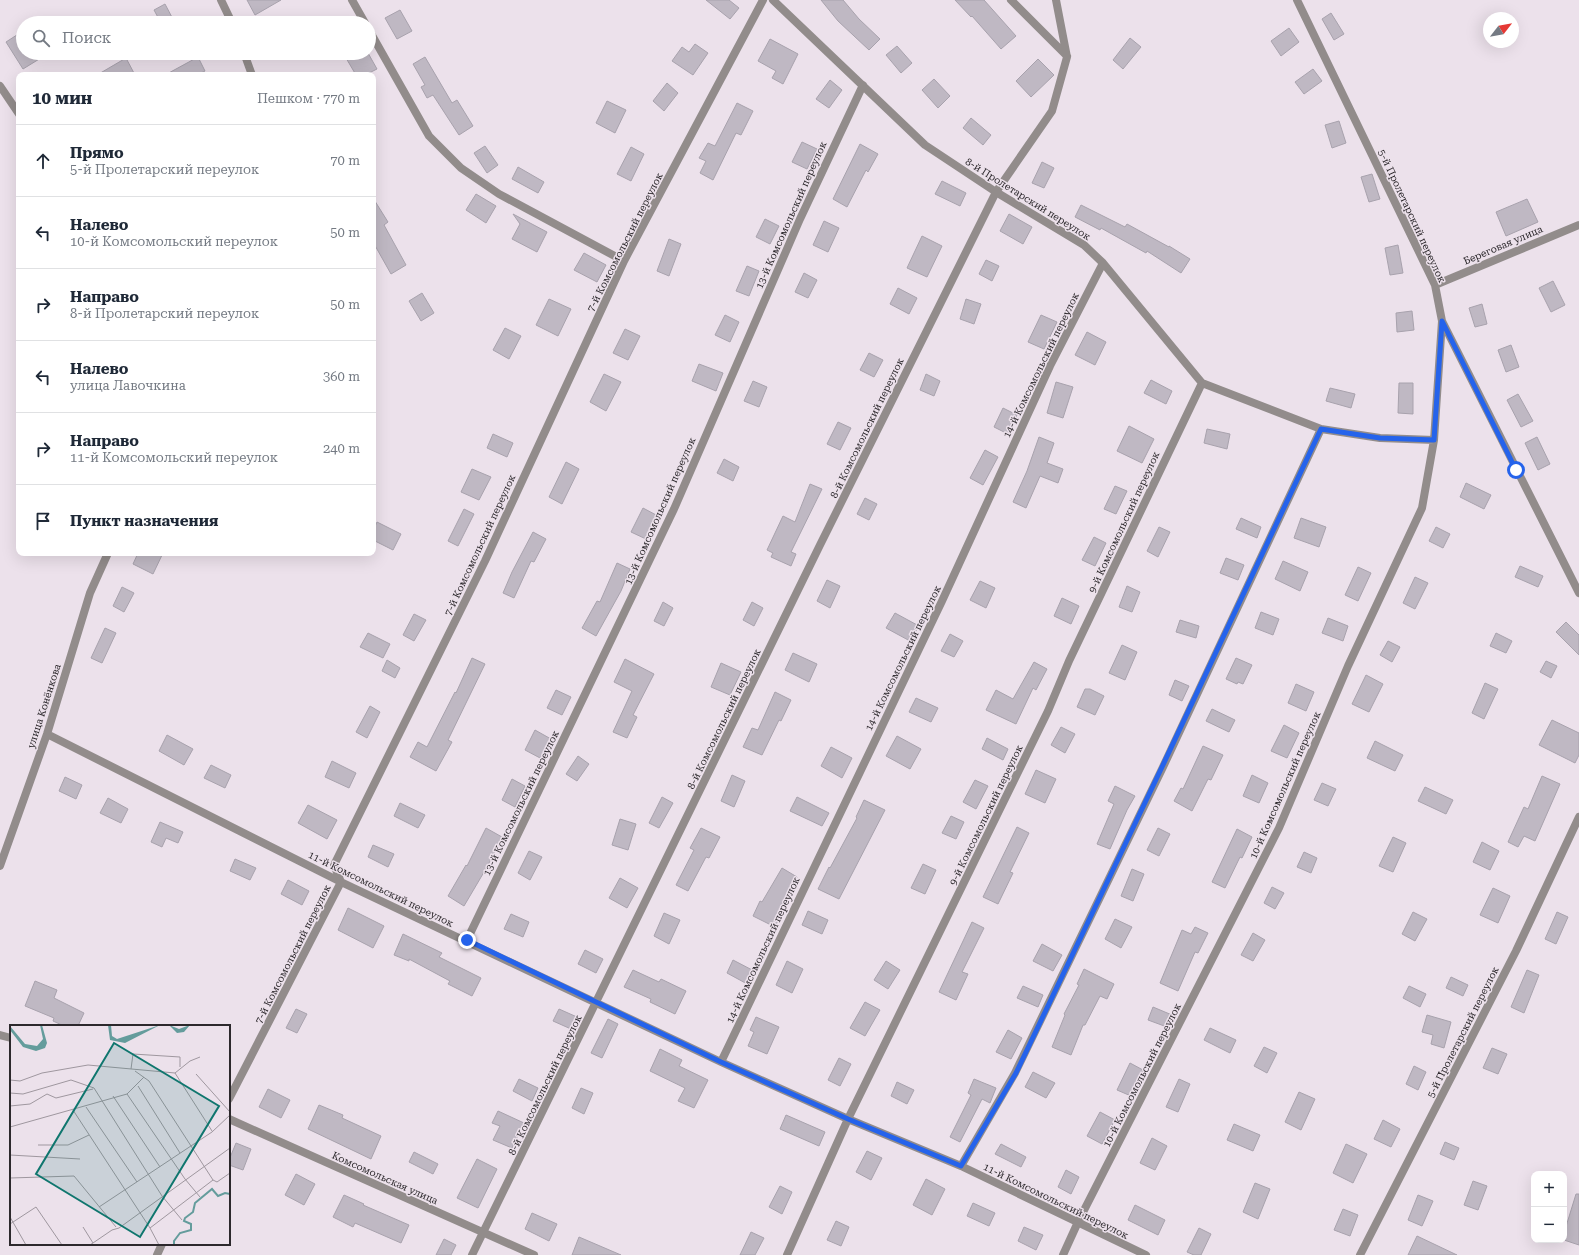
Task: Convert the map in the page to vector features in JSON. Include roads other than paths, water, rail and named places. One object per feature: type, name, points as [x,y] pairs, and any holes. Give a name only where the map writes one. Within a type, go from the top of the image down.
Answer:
[{"type":"street","points":[[221,0],[229,16]]},
{"type":"street","points":[[352,0],[361,16]]},
{"type":"street","name":"7-й Комсомольский переулок","points":[[230,1097],[341,882],[334,865],[485,561],[624,261],[763,0]]},
{"type":"street","name":"8-й Пролетарский переулок","points":[[773,0],[925,145],[996,192],[1084,245],[1103,263],[1202,383],[1321,429],[1380,438],[1434,440]]},
{"type":"street","points":[[1011,0],[1067,57]]},
{"type":"street","points":[[1056,0],[1067,57]]},
{"type":"street","name":"5-й Пролетарский переулок","points":[[1297,0],[1434,285],[1442,321],[1579,593]]},
{"type":"street","points":[[376,42],[429,136],[461,168],[499,194],[624,261]]},
{"type":"street","name":"8-й Комсомольский переулок","points":[[472,1255],[820,545],[996,192],[1052,111],[1067,57]]},
{"type":"street","points":[[247,60],[251,72]]},
{"type":"street","name":"13-й Комсомольский переулок","points":[[467,940],[674,509],[797,226],[862,85]]},
{"type":"street","points":[[0,86],[16,110]]},
{"type":"street","name":"Береговая улица","points":[[1434,285],[1579,225]]},
{"type":"street","name":"14-й Комсомольский переулок","points":[[721,1062],[942,601],[1050,366],[1103,263]]},
{"type":"street","name":"10-й Комсомольский переулок","points":[[1063,1255],[1078,1222],[1279,828],[1348,666],[1422,508],[1434,440],[1442,321]]},
{"type":"street","name":"9-й Комсомольский переулок","points":[[787,1255],[848,1119],[1048,711],[1073,654],[1202,383]]},
{"type":"street","points":[[961,1166],[1016,1073],[1321,429]]},
{"type":"street","name":"улица Конёнкова","points":[[0,866],[47,734],[90,594],[107,556]]},
{"type":"street","name":"11-й Комсомольский переулок","points":[[47,734],[341,882],[467,940],[721,1062],[848,1119],[961,1166],[1146,1255]]},
{"type":"street","name":"5-й Пролетарский переулок","points":[[1360,1255],[1516,951],[1579,817]]},
{"type":"street","points":[[0,1034],[10,1038]]},
{"type":"street","name":"Комсомольская улица","points":[[230,1119],[534,1255]]},
{"type":"street","points":[[157,1255],[162,1245]]}]
